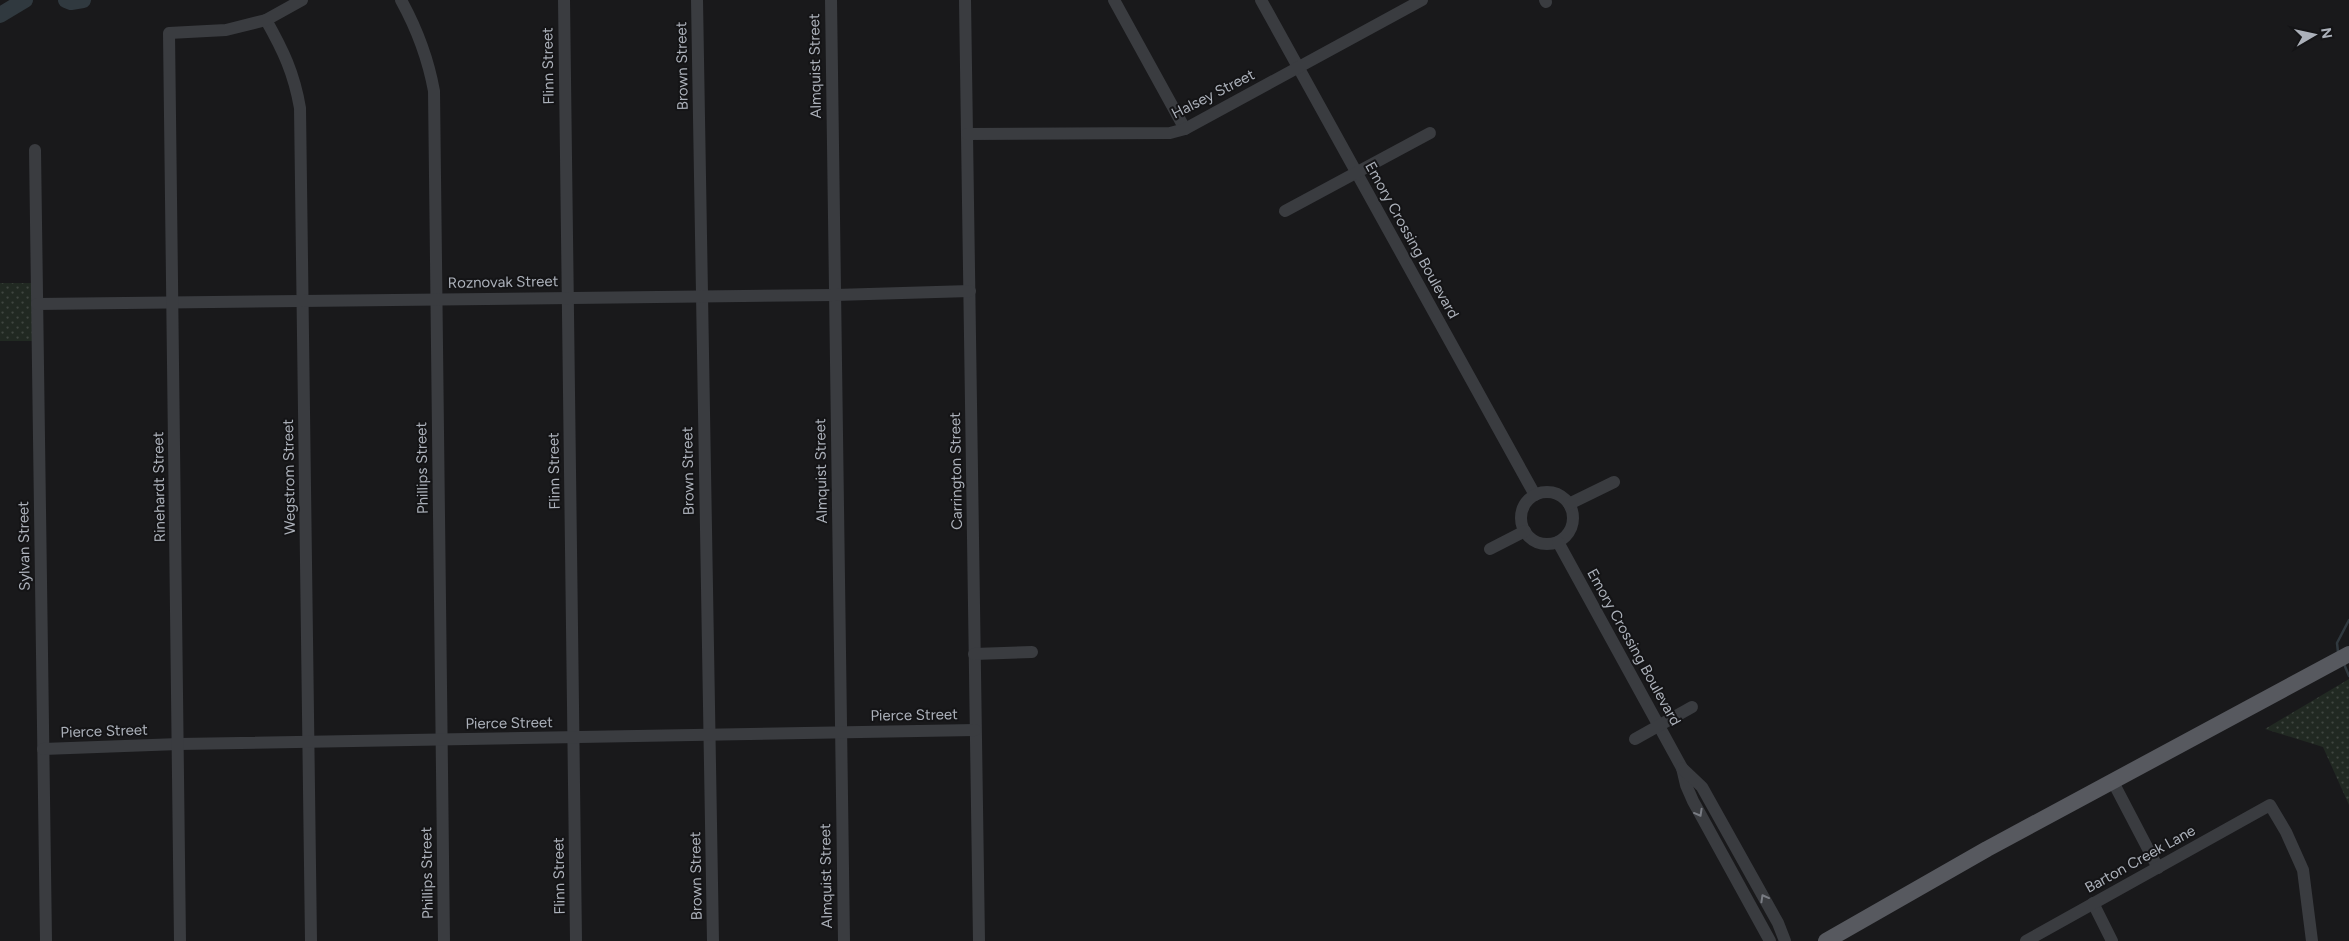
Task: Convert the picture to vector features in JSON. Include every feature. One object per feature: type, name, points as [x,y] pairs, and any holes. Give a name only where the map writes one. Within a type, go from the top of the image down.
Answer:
[{"type":"main road","points":[[1826,941],[1987,849],[2349,654]]},
{"type":"street","points":[[266,20],[302,0]]},
{"type":"street","name":"Phillips Street","points":[[401,0],[415,26],[429,65],[434,91],[444,941]]},
{"type":"street","name":"Flinn Street","points":[[564,0],[576,941]]},
{"type":"street","name":"Brown Street","points":[[697,0],[713,941]]},
{"type":"street","name":"Almquist Street","points":[[830,0],[844,941]]},
{"type":"street","name":"Carrington Street","points":[[965,0],[979,941]]},
{"type":"street","points":[[1114,0],[1185,129]]},
{"type":"street","name":"Emory Crossing Boulevard","points":[[1261,0],[1535,495]]},
{"type":"street","name":"Halsey Street","points":[[967,134],[1170,133],[1185,129],[1415,2]]},
{"type":"street","name":"Rinehardt Street","points":[[180,941],[169,33],[226,30],[266,20]]},
{"type":"street","name":"Wegstrom Street","points":[[266,20],[284,52],[296,82],[300,108],[311,941]]},
{"type":"street","points":[[1286,212],[1430,133]]},
{"type":"street","name":"Sylvan Street","points":[[35,150],[46,941]]},
{"type":"street","name":"Roznovak Street","points":[[37,304],[835,295],[970,291]]},
{"type":"street","points":[[1569,504],[1614,482]]},
{"type":"street","points":[[1551,492],[1559,495],[1569,504],[1573,514],[1573,523],[1565,537],[1558,542],[1540,543],[1532,540],[1525,531],[1521,516],[1523,508],[1535,495],[1551,492]]},
{"type":"street","points":[[1490,549],[1525,531]]},
{"type":"street","name":"Emory Crossing Boulevard","points":[[1558,542],[1682,768],[1686,785],[1693,801],[1770,941]]},
{"type":"street","points":[[974,654],[1032,652]]},
{"type":"street","points":[[1635,739],[1692,708]]},
{"type":"street","name":"Pierce Street","points":[[43,749],[179,744],[309,744],[975,730]]},
{"type":"street","name":"Emory Crossing Boulevard","points":[[1682,768],[1702,787],[1778,923],[1785,941]]},
{"type":"street","points":[[2113,782],[2158,868]]},
{"type":"street","name":"Barton Creek Lane","points":[[2026,941],[2270,805],[2294,848],[2302,870],[2312,941]]},
{"type":"street","points":[[2094,903],[2112,941]]},
{"type":"shaded area","points":[[0,283],[32,283],[33,341],[0,341]]},
{"type":"shaded area","points":[[2349,679],[2349,805],[2323,747],[2265,729]]},
{"type":"waterway","points":[[0,15],[25,0]]},
{"type":"waterway","points":[[66,0],[71,2],[83,0]]},
{"type":"waterway","points":[[2338,652],[2337,643],[2349,620]]},
{"type":"waterway","points":[[2344,664],[2349,676]]}]
